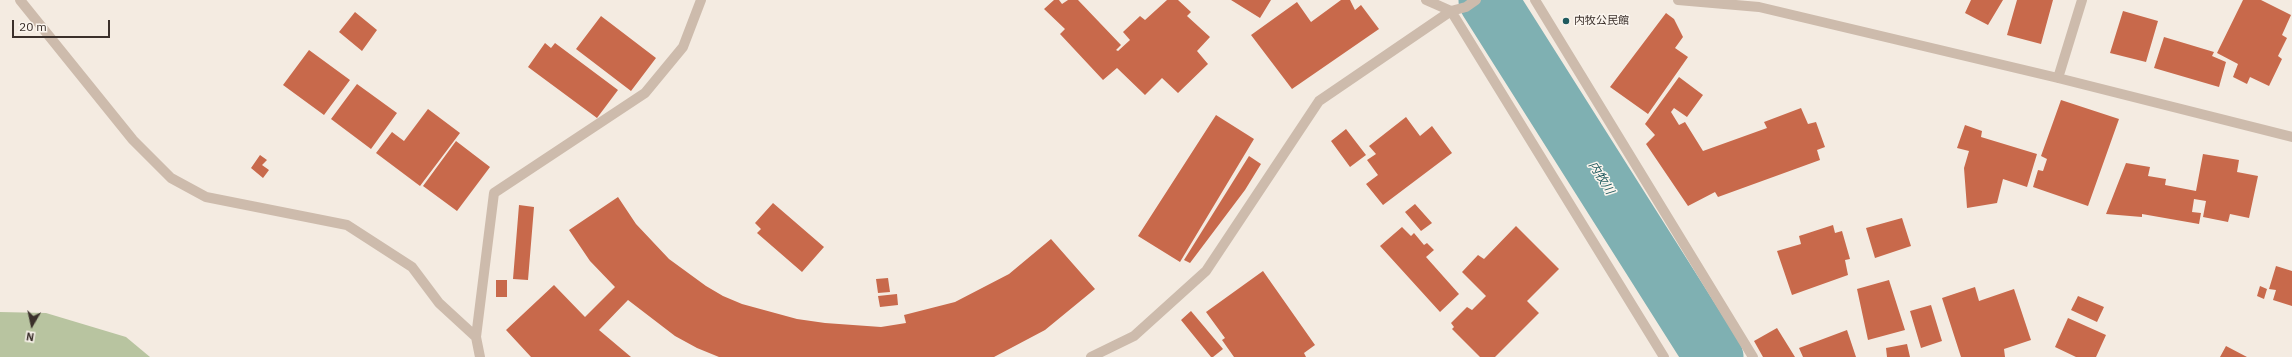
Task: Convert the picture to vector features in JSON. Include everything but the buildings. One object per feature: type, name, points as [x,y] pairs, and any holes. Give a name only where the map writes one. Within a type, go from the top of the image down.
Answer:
[{"type":"street","points":[[20,0],[133,140],[171,178],[206,197],[347,225],[412,267],[438,303],[476,337]]},
{"type":"street","points":[[480,357],[476,337],[494,192],[645,93],[683,46],[701,0]]},
{"type":"street","points":[[1426,0],[1451,11],[1664,357]]},
{"type":"street","points":[[1091,357],[1134,336],[1206,271],[1319,101],[1451,11],[1466,7],[1476,0]]},
{"type":"street","points":[[1534,0],[1753,357]]},
{"type":"street","points":[[1678,0],[1759,6],[2058,78],[2292,137]]},
{"type":"street","points":[[2058,78],[2082,0]]},
{"type":"green space","points":[[0,312],[46,313],[126,337],[150,357],[0,357]]},
{"type":"waterway","name":"内牧川","points":[[1488,0],[1714,357]]},
{"type":"place","name":"内牧公民館","points":[[1566,21]]}]
